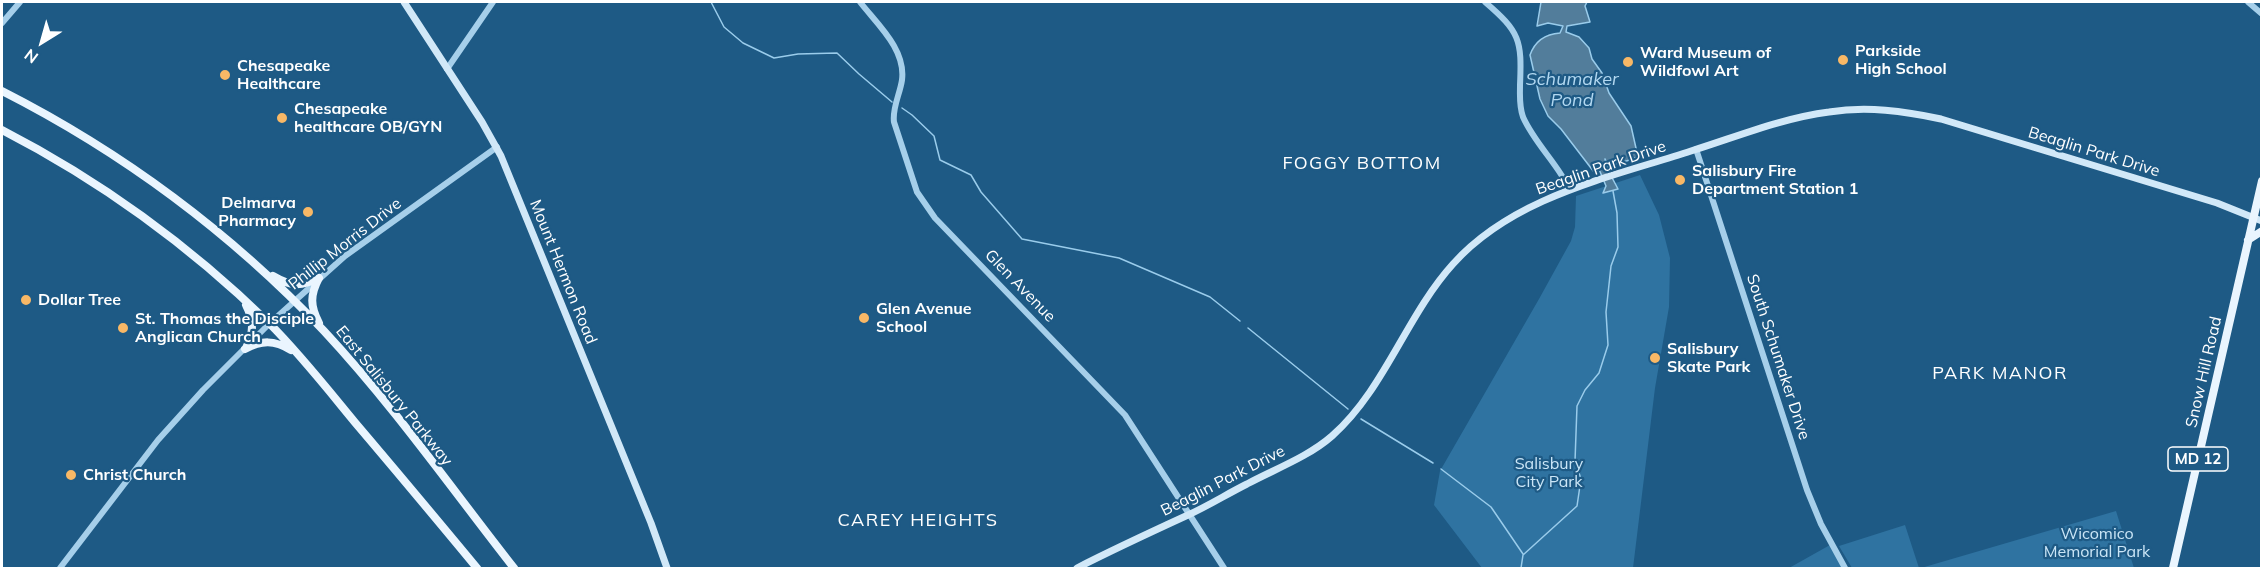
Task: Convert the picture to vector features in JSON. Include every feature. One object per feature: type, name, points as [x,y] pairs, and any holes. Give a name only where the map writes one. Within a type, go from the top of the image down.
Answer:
[{"type":"main road","name":"Mount Hermon Road","points":[[404,2],[497,147],[651,523],[667,568]]},
{"type":"main road","name":"East Salisbury Parkway","points":[[2,90],[101,147],[158,185],[204,220],[265,272],[325,333],[364,378],[514,568]]},
{"type":"main road","points":[[2,96],[36,114],[48,116]]},
{"type":"main road","name":"Beaglin Park Drive","points":[[1077,568],[1189,515],[1314,449],[1332,435],[1364,399],[1427,298],[1457,260],[1484,236],[1517,214],[1570,190],[1766,127],[1816,114],[1855,110],[1894,110],[1941,119],[2217,203],[2262,221]]},
{"type":"main road","points":[[2,129],[63,164],[118,200],[186,250],[242,298],[301,357],[477,568]]},
{"type":"main road","name":"Snow Hill Road","points":[[2173,568],[2262,181]]},
{"type":"main road","points":[[2248,240],[2262,231]]},
{"type":"main road","points":[[265,272],[291,285],[306,284],[319,278]]},
{"type":"main road","points":[[319,278],[312,291],[311,302],[314,314],[325,333]]},
{"type":"main road","points":[[242,298],[252,322],[252,334],[245,349]]},
{"type":"main road","points":[[245,349],[262,342],[273,342],[301,357]]},
{"type":"street","points":[[2,23],[20,2]]},
{"type":"street","points":[[447,69],[493,2]]},
{"type":"street","name":"Glen Avenue","points":[[860,2],[894,45],[899,57],[902,75],[894,122],[917,192],[926,207],[1120,409],[1224,568]]},
{"type":"street","points":[[1485,2],[1511,27],[1517,37],[1521,56],[1520,108],[1535,139],[1559,170],[1570,190]]},
{"type":"street","points":[[2248,2],[2262,14]]},
{"type":"street","name":"Phillip Morris Drive","points":[[60,568],[158,440],[203,390],[269,324],[345,256],[497,147]]},
{"type":"street","name":"South Schumaker Drive","points":[[1696,149],[1807,490],[1821,524],[1845,568]]},
{"type":"green space","name":"Salisbury City Park","points":[[1640,175],[1659,215],[1670,258],[1669,307],[1655,388],[1633,568],[1482,568],[1434,505],[1440,471],[1571,241],[1575,227],[1576,196]]},
{"type":"green space","name":"Wicomico Memorial Park","points":[[2116,511],[2134,568],[1921,568]]},
{"type":"green space","points":[[1905,525],[1919,568],[1852,568],[1839,546]]},
{"type":"green space","points":[[1830,545],[1843,568],[1789,568]]},
{"type":"water","name":"Schumaker Pond","points":[[1541,2],[1587,2],[1585,6],[1590,22],[1567,26],[1566,32],[1579,37],[1589,48],[1609,93],[1631,126],[1638,157],[1609,167],[1605,159],[1618,189],[1603,193],[1606,186],[1596,162],[1597,170],[1594,172],[1548,116],[1540,99],[1530,55],[1538,42],[1550,35],[1560,33],[1563,26],[1548,23],[1537,26]]},
{"type":"waterway","points":[[711,2],[724,27],[743,43],[774,58],[798,54],[837,53],[892,102]]},
{"type":"waterway","points":[[902,108],[934,136],[940,160],[971,175],[981,192],[1022,239],[1119,258],[1210,297],[1240,321]]},
{"type":"waterway","points":[[1521,568],[1523,555],[1577,506],[1581,479],[1575,461],[1577,406],[1585,390],[1599,373],[1608,345],[1606,312],[1611,266],[1618,247],[1617,213],[1613,191]]},
{"type":"waterway","points":[[1248,328],[1348,409]]},
{"type":"waterway","points":[[1361,419],[1433,463]]},
{"type":"waterway","points":[[1441,469],[1491,507],[1523,554]]},
{"type":"place","name":"Parkside High School","points":[[1843,60]]},
{"type":"place","name":"Ward Museum of Wildfowl Art","points":[[1628,62]]},
{"type":"place","name":"Chesapeake Healthcare","points":[[225,75]]},
{"type":"place","name":"Chesapeake healthcare OB/GYN","points":[[282,118]]},
{"type":"place","name":"Salisbury Fire Department Station 1","points":[[1680,180]]},
{"type":"place","name":"Delmarva Pharmacy","points":[[308,212]]},
{"type":"place","name":"Dollar Tree","points":[[26,300]]},
{"type":"place","name":"Glen Avenue School","points":[[864,318]]},
{"type":"place","name":"St. Thomas the Disciple Anglican Church","points":[[123,328]]},
{"type":"place","name":"Salisbury Skate Park","points":[[1655,358]]},
{"type":"place","name":"Christ Church","points":[[71,475]]},
{"type":"district","name":"FOGGY BOTTOM","points":[[1362,164]]},
{"type":"district","name":"PARK MANOR","points":[[2000,374]]},
{"type":"district","name":"CAREY HEIGHTS","points":[[918,521]]}]
